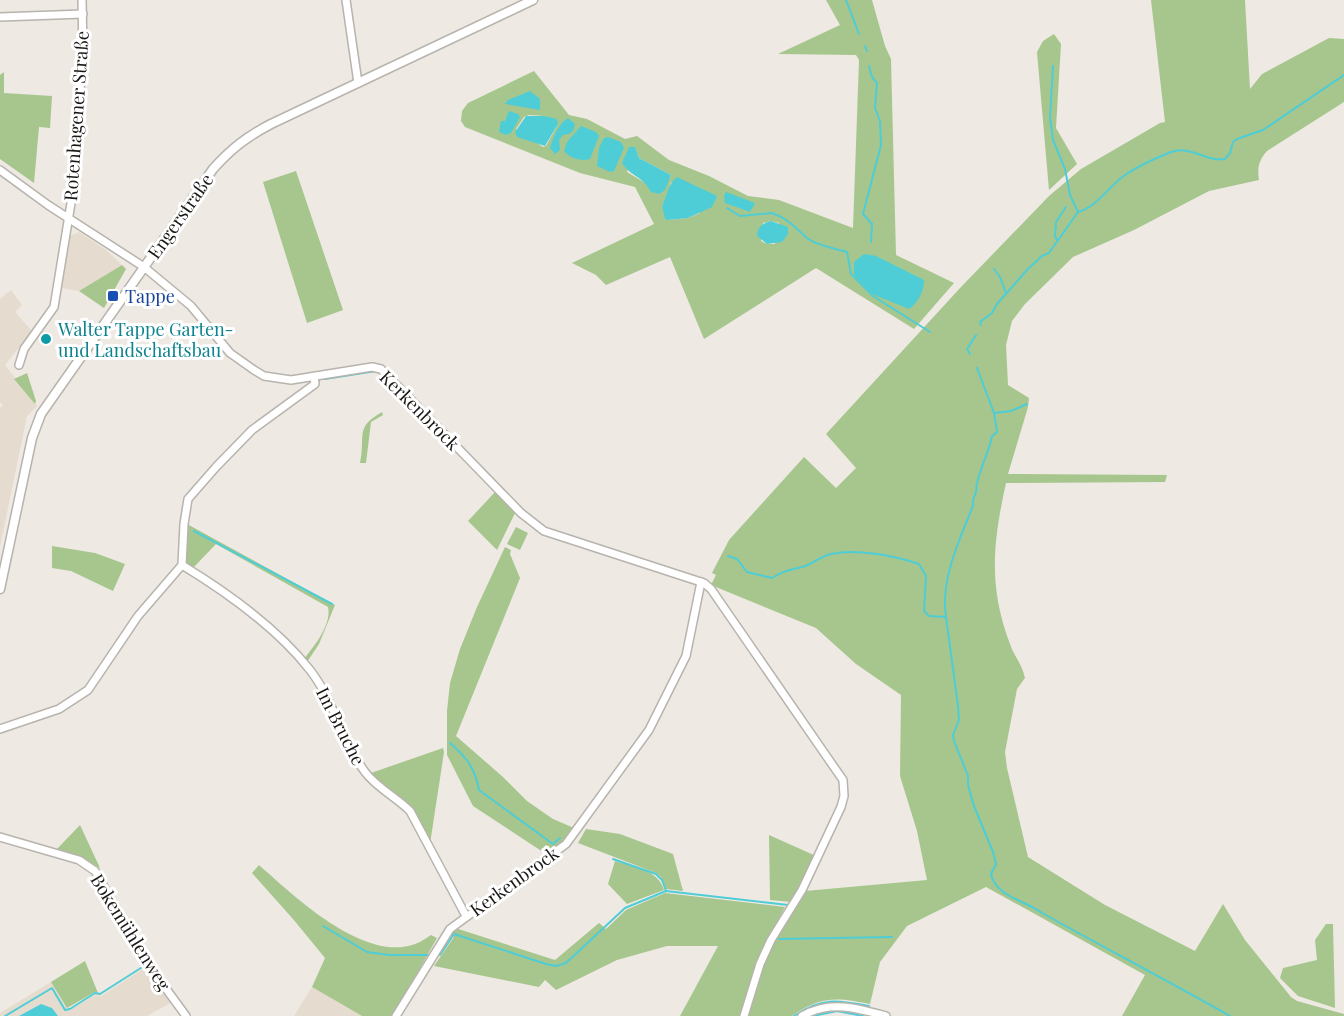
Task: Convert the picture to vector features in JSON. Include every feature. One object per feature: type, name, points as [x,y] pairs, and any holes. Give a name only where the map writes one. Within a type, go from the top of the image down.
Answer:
[{"type":"main road","name":"Engerstraße","points":[[0,589],[32,438],[41,414],[213,169],[237,144],[257,131],[533,0]]},
{"type":"street","name":"Rotenhagener Straße","points":[[19,365],[24,349],[54,307],[72,197],[84,51],[82,0]]},
{"type":"street","points":[[346,0],[358,83]]},
{"type":"street","name":"Rotenhagener Straße","points":[[0,17],[83,14]]},
{"type":"street","name":"Rotenhagener Straße","points":[[0,170],[68,218],[144,267]]},
{"type":"street","name":"Kerkenbrock","points":[[144,267],[191,306],[230,353],[254,370],[277,379],[314,377],[372,367],[385,371],[521,513],[544,531],[701,582],[711,589],[843,780],[844,788],[841,807],[820,853],[760,964],[744,1016]]},
{"type":"street","points":[[0,729],[58,709],[88,690],[138,616],[182,565],[188,499],[252,430],[315,384],[314,377]]},
{"type":"street","name":"Im Bruche","points":[[182,565],[260,621],[309,668],[323,688],[366,773],[410,811],[466,916]]},
{"type":"street","name":"Kerkenbrock","points":[[396,1016],[443,937],[466,916],[566,844],[649,730],[686,656],[701,582]]},
{"type":"street","name":"Bokemühlenweg","points":[[0,837],[79,860],[95,871],[148,964],[186,1016]]},
{"type":"street","points":[[802,1016],[816,1010],[837,1006],[886,1016]]},
{"type":"shaded area","points":[[79,232],[106,250],[122,265],[79,291],[62,288],[70,236]]},
{"type":"shaded area","points":[[11,290],[22,305],[15,312],[32,331],[5,365],[37,406],[27,416],[0,547],[0,408],[3,405],[0,402],[0,299]]},
{"type":"shaded area","points":[[146,967],[172,1002],[147,1016],[0,1016],[0,1013],[51,982],[69,1011],[96,994],[101,996]]},
{"type":"shaded area","points":[[312,987],[362,1016],[294,1016]]},
{"type":"green space","points":[[826,0],[872,0],[891,59],[896,255],[954,283],[914,329],[816,268],[704,339],[670,257],[606,285],[596,275],[572,263],[654,224],[635,187],[580,173],[465,127],[461,121],[462,111],[468,103],[534,71],[569,115],[587,119],[625,139],[637,136],[669,160],[709,176],[748,196],[779,200],[853,228],[859,60],[856,55],[778,54],[840,25]],"holes":[[[544,116],[558,124],[546,146],[543,147],[516,129],[524,117]],[[635,148],[639,158],[671,175],[669,180],[647,184],[627,172]],[[671,182],[700,213],[688,218],[668,220],[662,206]],[[771,221],[779,223],[775,244],[761,241],[763,223]]]},
{"type":"green space","points":[[1151,0],[1245,0],[1250,89],[1262,74],[1329,38],[1344,39],[1344,102],[1267,151],[1259,164],[1259,180],[1209,191],[1134,230],[1073,257],[1025,304],[1012,321],[1006,345],[1008,385],[1029,398],[1008,474],[1167,475],[1165,482],[1006,483],[996,545],[996,583],[1003,623],[1025,678],[1017,689],[1005,752],[1007,768],[1028,857],[1105,905],[1195,951],[1223,904],[1245,940],[1291,997],[1297,1001],[1344,1014],[1344,1016],[1122,1016],[1145,975],[986,887],[907,926],[880,962],[870,1004],[838,999],[829,1000],[811,1005],[792,1016],[680,1016],[718,946],[667,946],[617,960],[556,990],[545,980],[539,987],[434,966],[454,937],[448,935],[455,928],[555,960],[599,923],[606,929],[626,910],[665,893],[785,907],[767,939],[775,940],[805,891],[927,880],[917,831],[900,776],[901,695],[856,664],[816,628],[711,585],[716,575],[712,573],[729,540],[804,457],[836,488],[856,468],[826,434],[961,287],[1049,196],[1081,169],[1165,122]]},
{"type":"green space","points":[[1054,34],[1061,44],[1056,128],[1077,164],[1049,190],[1037,52],[1043,41]]},
{"type":"green space","points":[[4,72],[4,93],[52,96],[50,128],[39,127],[34,183],[0,159],[0,75]]},
{"type":"green space","points":[[296,171],[343,310],[307,323],[263,182]]},
{"type":"green space","points":[[122,265],[126,269],[104,308],[79,291]]},
{"type":"green space","points":[[27,373],[36,401],[35,404],[14,379]]},
{"type":"green space","points":[[382,412],[383,415],[371,422],[366,463],[360,463],[364,428]]},
{"type":"green space","points":[[496,491],[515,513],[497,550],[468,521]]},
{"type":"green space","points":[[187,524],[335,605],[319,644],[307,662],[304,659],[325,628],[329,614],[328,607],[216,544],[193,568],[186,563]]},
{"type":"green space","points":[[516,527],[528,533],[520,550],[507,544]]},
{"type":"green space","points":[[52,546],[95,553],[125,564],[113,591],[71,571],[52,568]]},
{"type":"green space","points":[[505,547],[511,550],[510,554],[520,578],[456,736],[527,801],[553,819],[574,828],[561,843],[546,854],[473,806],[447,755],[447,711],[450,683],[460,649]]},
{"type":"green space","points":[[443,748],[430,844],[401,799],[371,773]]},
{"type":"green space","points":[[80,825],[100,868],[81,857],[57,849]]},
{"type":"green space","points":[[586,829],[620,834],[673,854],[683,891],[666,889],[661,877],[656,873],[578,843]]},
{"type":"green space","points":[[769,835],[816,856],[791,902],[770,900]]},
{"type":"green space","points":[[615,861],[651,873],[661,883],[664,890],[627,904],[608,884]]},
{"type":"green space","points":[[259,865],[310,909],[352,936],[374,944],[395,947],[415,944],[431,935],[437,938],[393,1016],[362,1016],[312,987],[325,958],[252,873]]},
{"type":"green space","points":[[1326,924],[1333,924],[1335,1008],[1298,996],[1280,978],[1283,968],[1317,960],[1315,940]]},
{"type":"green space","points":[[85,961],[98,993],[95,992],[67,1008],[51,982]]},
{"type":"water","points":[[530,91],[540,99],[540,110],[505,104],[508,100]]},
{"type":"water","points":[[509,111],[520,117],[511,133],[506,135],[499,132],[501,121],[505,121]]},
{"type":"water","points":[[526,116],[557,119],[558,124],[545,146],[517,137],[515,132]]},
{"type":"water","points":[[568,118],[575,124],[574,129],[559,140],[560,150],[555,154],[550,148],[559,127]]},
{"type":"water","points":[[581,126],[596,132],[599,136],[590,159],[587,160],[572,157],[564,151],[567,142]]},
{"type":"water","points":[[608,137],[621,142],[624,148],[614,171],[610,172],[597,166],[599,148],[604,138]]},
{"type":"water","points":[[629,147],[635,147],[639,158],[671,175],[665,190],[659,194],[651,192],[626,168],[622,163]]},
{"type":"water","points":[[677,177],[717,196],[712,207],[688,218],[665,219],[662,206]]},
{"type":"water","points":[[726,192],[755,203],[750,212],[725,203]]},
{"type":"water","points":[[771,221],[788,227],[788,234],[782,242],[767,244],[757,236],[761,226]]},
{"type":"water","points":[[864,254],[876,256],[924,280],[920,296],[909,309],[872,294],[854,275],[854,262]]},
{"type":"water","points":[[41,1004],[52,1008],[58,1016],[19,1016]]},
{"type":"waterway","points":[[846,0],[859,34]]},
{"type":"waterway","points":[[865,46],[867,51]]},
{"type":"waterway","points":[[869,66],[872,77],[877,83],[875,108],[880,121],[881,145],[863,214],[872,224],[871,242]]},
{"type":"waterway","points":[[981,325],[980,322],[992,313],[997,304],[1027,270],[1042,256],[1049,253],[1078,212],[1070,195],[1065,169],[1053,140],[1050,118],[1053,66]]},
{"type":"waterway","points":[[1078,212],[1091,206],[1130,172],[1171,152],[1178,150],[1225,159],[1230,153],[1233,142],[1237,139],[1263,130],[1344,75]]},
{"type":"waterway","points":[[1057,240],[1056,222],[1066,207]]},
{"type":"waterway","points":[[727,208],[740,216],[772,213],[787,220],[811,241],[847,252],[851,274],[873,296],[930,332]]},
{"type":"waterway","points":[[994,269],[1006,293]]},
{"type":"waterway","points":[[970,354],[967,349],[976,335]]},
{"type":"waterway","points":[[977,368],[994,413]]},
{"type":"waterway","points":[[325,379],[376,371]]},
{"type":"waterway","points":[[946,616],[948,574],[973,506],[977,484],[992,436],[997,432],[994,413],[1011,411],[1027,404]]},
{"type":"waterway","points":[[194,531],[332,604]]},
{"type":"waterway","points":[[728,556],[737,559],[747,572],[772,578],[827,555],[841,552],[875,554],[919,564],[926,576],[924,611],[929,616],[946,617],[959,720],[953,735],[954,741],[968,776],[974,806],[993,852],[996,864],[991,874],[994,882],[1012,897],[1230,1016]]},
{"type":"waterway","points":[[450,743],[469,764],[479,790],[553,844],[560,838]]},
{"type":"waterway","points":[[613,859],[656,874],[662,880],[666,891]]},
{"type":"waterway","points":[[440,955],[454,934],[556,966],[566,963],[625,908],[666,891],[788,905]]},
{"type":"waterway","points":[[774,928],[782,915]]},
{"type":"waterway","points":[[323,926],[367,952],[389,955],[428,955]]},
{"type":"waterway","points":[[135,935],[155,969]]},
{"type":"waterway","points":[[779,939],[892,937]]},
{"type":"waterway","points":[[5,1016],[52,988],[65,1010],[70,1009],[95,993],[100,994],[144,966]]},
{"type":"waterway","points":[[794,1016],[821,1003],[848,1002],[869,1006]]},
{"type":"waterway","points":[[813,1016],[837,1011],[863,1016]]},
{"type":"place","name":"Tappe","points":[[113,296]]},
{"type":"place","name":"Walter Tappe Garten- und Landschaftsbau","points":[[46,339]]}]
